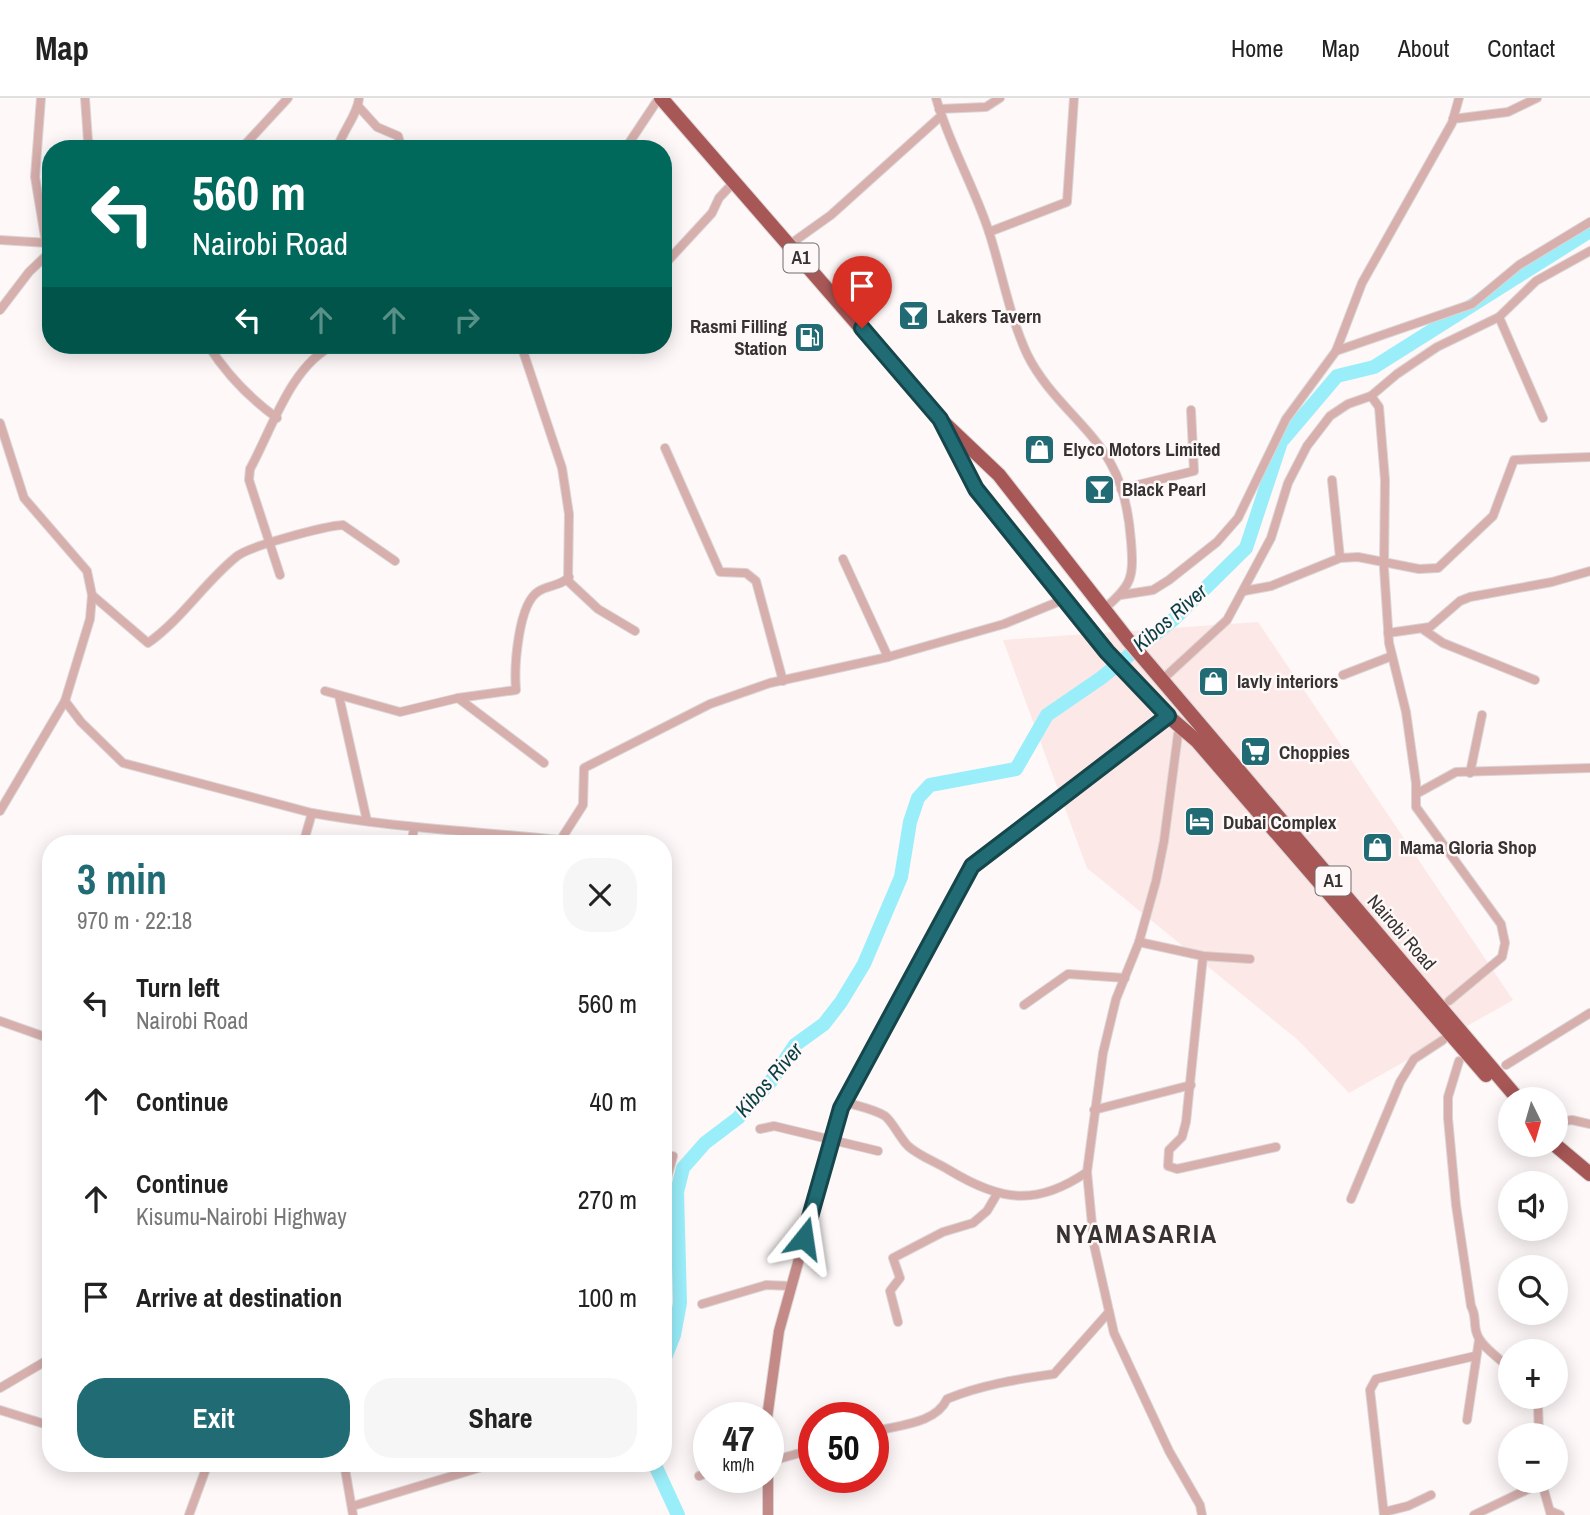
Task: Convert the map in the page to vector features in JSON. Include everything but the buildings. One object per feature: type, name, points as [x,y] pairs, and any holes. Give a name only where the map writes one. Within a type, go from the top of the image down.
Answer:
[{"type":"highway","name":"A1","points":[[660,98],[940,419],[1005,483],[1104,609]]},
{"type":"highway","name":"A1","points":[[940,419],[984,498],[1065,599]]},
{"type":"highway","points":[[984,498],[1005,483]]},
{"type":"highway","name":"Nairobi Road","points":[[1065,599],[1131,678],[1197,741],[1498,1087]]},
{"type":"highway","name":"Nairobi Road","points":[[1104,609],[1508,1087]]},
{"type":"highway","points":[[1568,1150],[1590,1169]]},
{"type":"highway","points":[[1568,1156],[1590,1174]]},
{"type":"main road","points":[[768,1402],[772,1363],[830,1141],[845,1102],[972,866],[1168,716]]},
{"type":"main road","points":[[768,1493],[768,1515]]},
{"type":"street","points":[[41,98],[35,177],[42,212]]},
{"type":"street","points":[[85,98],[88,140]]},
{"type":"street","points":[[249,140],[288,98]]},
{"type":"street","points":[[631,140],[660,98]]},
{"type":"street","points":[[936,98],[989,232],[1012,316],[1028,355],[1053,397],[1110,461],[1121,489],[1129,515],[1133,575],[1129,585],[1104,609]]},
{"type":"street","points":[[789,244],[831,215],[940,113],[986,107],[1000,98]]},
{"type":"street","points":[[989,232],[1067,202],[1074,98]]},
{"type":"street","points":[[1121,594],[1153,590],[1169,580],[1217,542],[1238,518],[1286,419],[1336,351],[1363,283],[1454,119],[1459,98]]},
{"type":"street","points":[[1454,119],[1508,112],[1537,98]]},
{"type":"street","points":[[340,140],[359,102],[377,127],[398,136],[399,140]]},
{"type":"street","points":[[672,256],[712,213],[719,198],[734,182]]},
{"type":"street","points":[[1336,351],[1472,304],[1519,265],[1590,222]]},
{"type":"street","points":[[0,240],[42,245]]},
{"type":"street","points":[[1164,678],[1218,631],[1244,591],[1271,538],[1287,483],[1317,430],[1330,416],[1348,404],[1371,396],[1397,374],[1437,347],[1499,317],[1536,281],[1590,251]]},
{"type":"street","points":[[0,310],[42,255]]},
{"type":"street","points":[[1499,317],[1543,418]]},
{"type":"street","points":[[214,354],[226,374],[250,398],[277,418]]},
{"type":"street","points":[[280,575],[249,475],[277,418],[308,366],[318,354]]},
{"type":"street","points":[[523,354],[562,468],[569,514],[568,581],[598,609],[635,632]]},
{"type":"street","points":[[1371,396],[1379,407],[1385,481],[1384,563],[1388,633],[1406,712],[1420,815],[1501,924],[1504,933],[1502,957],[1448,1001]]},
{"type":"street","points":[[1121,489],[1195,471],[1191,410]]},
{"type":"street","points":[[0,423],[24,498],[88,571],[92,595],[90,619],[65,701],[0,811]]},
{"type":"street","points":[[665,448],[720,572],[746,573],[756,581],[783,681]]},
{"type":"street","points":[[1244,591],[1270,586],[1340,558],[1358,557],[1428,569],[1445,565],[1493,516],[1514,460],[1590,457]]},
{"type":"street","points":[[1332,480],[1340,558]]},
{"type":"street","points":[[92,595],[148,643],[168,629],[238,554],[269,542],[305,535],[324,526],[343,525],[395,561]]},
{"type":"street","points":[[843,559],[888,657]]},
{"type":"street","points":[[1388,633],[1424,630],[1437,623],[1460,601],[1470,597],[1552,582],[1590,571]]},
{"type":"street","points":[[325,691],[400,712],[458,698],[516,690],[514,659],[529,599],[539,591],[569,578]]},
{"type":"street","points":[[564,835],[583,805],[583,771],[587,766],[710,704],[783,681],[888,657],[1004,624],[1065,599]]},
{"type":"street","points":[[1424,630],[1443,643],[1535,680]]},
{"type":"street","points":[[1343,675],[1392,656]]},
{"type":"street","points":[[339,696],[367,821]]},
{"type":"street","points":[[458,698],[544,763]]},
{"type":"street","points":[[65,701],[81,722],[123,763],[312,813],[414,829],[463,830],[503,835]]},
{"type":"street","points":[[1470,773],[1482,715]]},
{"type":"street","points":[[1178,734],[1164,841],[1139,942],[1109,1026],[1094,1110],[1087,1171],[1094,1245],[1109,1312],[1124,1358],[1144,1392],[1169,1451],[1200,1505],[1202,1515]]},
{"type":"street","points":[[1416,794],[1451,773],[1590,768]]},
{"type":"street","points":[[306,835],[312,813]]},
{"type":"street","points":[[413,835],[414,829]]},
{"type":"street","points":[[1139,942],[1203,956],[1250,959]]},
{"type":"street","points":[[1203,956],[1186,1122],[1182,1137],[1169,1150],[1168,1166],[1177,1169],[1276,1147]]},
{"type":"street","points":[[1024,1005],[1068,974],[1125,978]]},
{"type":"street","points":[[1506,1065],[1590,1013]]},
{"type":"street","points":[[0,1021],[42,1036]]},
{"type":"street","points":[[1351,1199],[1400,1082],[1414,1059],[1443,1040]]},
{"type":"street","points":[[1460,1061],[1448,1097],[1448,1118],[1456,1205],[1479,1340],[1467,1420]]},
{"type":"street","points":[[1094,1110],[1191,1084]]},
{"type":"street","points":[[845,1102],[885,1117],[910,1148],[971,1184],[997,1194],[1020,1197],[1040,1194],[1067,1186],[1087,1171]]},
{"type":"street","points":[[1568,1120],[1590,1124]]},
{"type":"street","points":[[760,1129],[774,1126],[878,1151]]},
{"type":"street","points":[[898,1322],[890,1291],[900,1278],[893,1258],[943,1232],[974,1223],[987,1211],[997,1194]]},
{"type":"street","points":[[702,1304],[766,1285],[791,1286]]},
{"type":"street","points":[[889,1428],[930,1417],[943,1408],[947,1399],[957,1395],[1012,1380],[1054,1374],[1109,1312]]},
{"type":"street","points":[[1479,1340],[1498,1358]]},
{"type":"street","points":[[1431,1495],[1384,1513],[1370,1390],[1376,1379],[1475,1356]]},
{"type":"street","points":[[0,1388],[42,1363]]},
{"type":"street","points":[[0,1410],[42,1423]]},
{"type":"street","points":[[189,1515],[205,1472]]},
{"type":"street","points":[[346,1472],[353,1510],[468,1472]]},
{"type":"street","points":[[1474,1515],[1514,1493]]},
{"type":"street","points":[[1544,1493],[1550,1513],[1560,1515]]},
{"type":"shaded area","points":[[1258,622],[1513,1000],[1349,1093],[1298,1040],[1087,868],[1003,640]]},
{"type":"waterway","name":"Kibos River","points":[[672,1340],[680,1303],[677,1192],[683,1168],[705,1143],[738,1118],[771,1081],[795,1045],[824,1024],[841,1002],[864,964],[901,877],[910,822],[918,798],[930,785],[1016,769],[1047,715],[1101,678],[1174,619],[1246,548],[1281,442],[1337,376],[1374,367],[1590,231]]},
{"type":"waterway","name":"Kibos River","points":[[658,1472],[678,1515]]},
{"type":"place","name":"Lakers Tavern","points":[[914,316]]},
{"type":"place","name":"Rasmi Filling Station","points":[[810,337]]},
{"type":"place","name":"Elyco Motors Limited","points":[[1040,449]]},
{"type":"place","name":"Black Pearl","points":[[1099,489]]},
{"type":"place","name":"lavly interiors","points":[[1214,681]]},
{"type":"place","name":"Choppies","points":[[1256,752]]},
{"type":"place","name":"Dubai Complex","points":[[1200,822]]},
{"type":"place","name":"Mama Gloria Shop","points":[[1377,847]]},
{"type":"district","name":"NYAMASARIA","points":[[1137,1234]]},
{"type":"route","points":[[804,1238],[841,1108],[938,934],[972,866],[1168,716],[1107,652],[976,489],[940,419],[862,328]]}]
